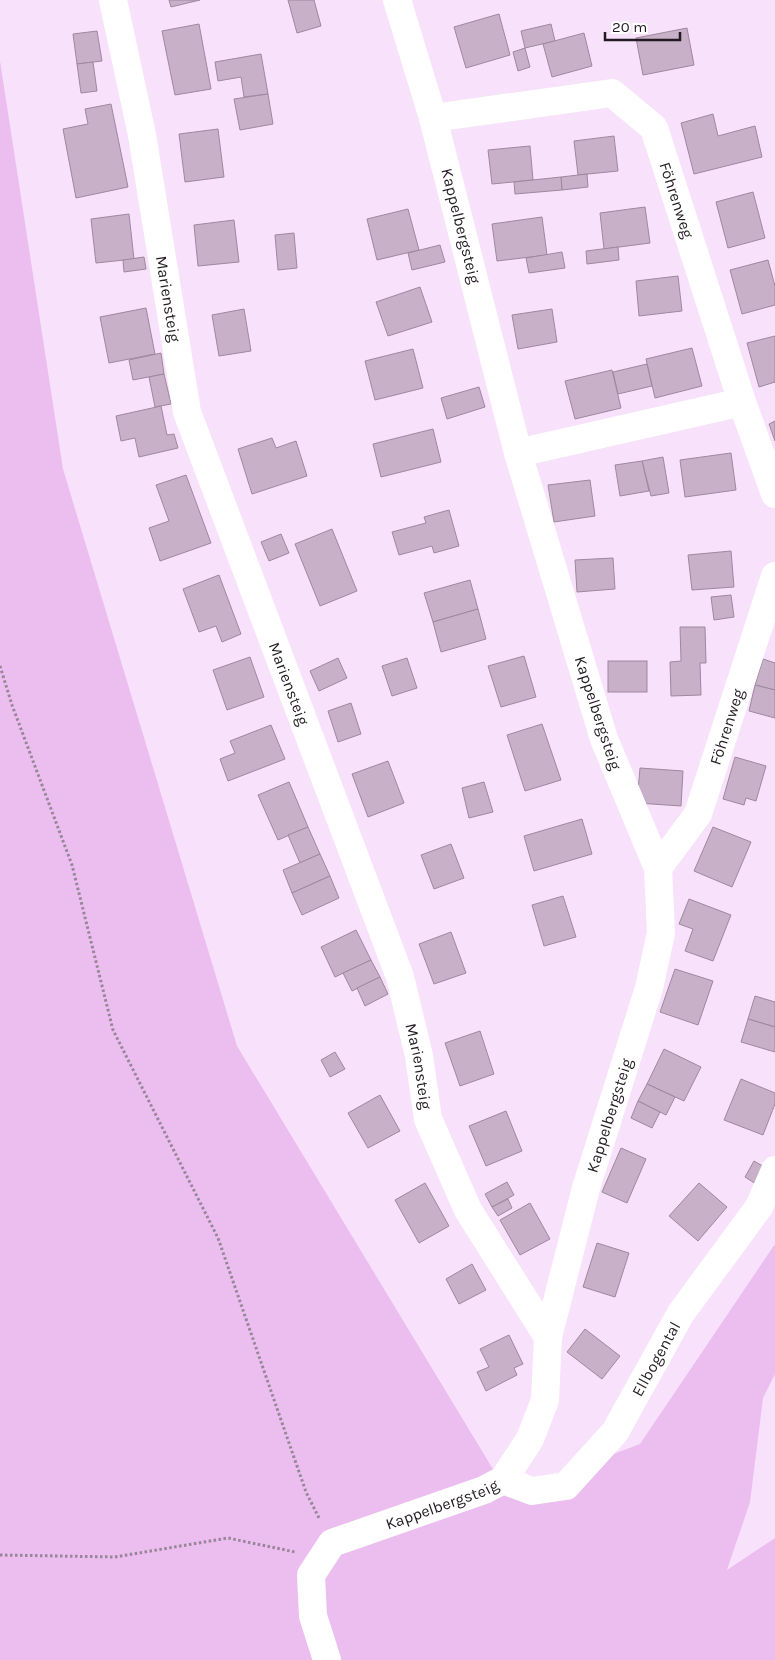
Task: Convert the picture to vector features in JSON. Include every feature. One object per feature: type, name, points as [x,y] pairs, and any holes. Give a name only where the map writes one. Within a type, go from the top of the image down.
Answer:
[{"type":"street","name":"Mariensteig","points":[[114,0],[142,135],[187,412],[400,978],[419,1056],[428,1119],[468,1210],[548,1337]]},
{"type":"street","name":"Kappelbergsteig","points":[[328,1550],[484,1490],[503,1480],[530,1439],[545,1400],[548,1337],[586,1188],[650,988],[661,933],[658,868],[604,739],[518,453],[433,118],[397,0]]},
{"type":"street","name":"Föhrenweg","points":[[433,118],[612,93],[654,128],[742,402],[775,494]]},
{"type":"street","points":[[518,453],[742,402]]},
{"type":"street","name":"Föhrenweg","points":[[658,868],[698,814],[775,576]]},
{"type":"street","name":"Ellbogental","points":[[503,1480],[532,1491],[566,1486],[615,1432],[681,1313],[759,1207],[775,1170]]},
{"type":"street","points":[[328,1550],[312,1575],[313,1616],[328,1660]]},
{"type":"path","points":[[0,666],[12,705],[72,865],[113,1030],[218,1238],[328,1550],[228,1538],[115,1557],[0,1555]]},
{"type":"shaded area","points":[[0,61],[63,469],[237,1046],[508,1494],[640,1444],[775,1244],[775,1374],[763,1398],[750,1502],[727,1570],[775,1538],[775,1660],[0,1660]]},
{"type":"building","points":[[169,0],[200,0],[171,7]]},
{"type":"building","points":[[288,0],[314,0],[321,26],[297,33]]},
{"type":"building","points":[[499,14],[510,55],[466,68],[454,27]]},
{"type":"building","points":[[199,24],[211,89],[175,95],[162,31]]},
{"type":"building","points":[[551,24],[555,41],[525,48],[521,31]]},
{"type":"building","points":[[687,28],[694,65],[643,75],[636,38]]},
{"type":"building","points":[[97,31],[102,61],[77,64],[73,34]]},
{"type":"building","points":[[584,33],[592,66],[552,77],[543,44]]},
{"type":"building","points":[[525,48],[530,67],[518,71],[513,52]]},
{"type":"building","points":[[261,54],[268,94],[244,97],[241,77],[218,81],[215,62]]},
{"type":"building","points":[[93,62],[97,91],[81,93],[77,64]]},
{"type":"building","points":[[268,94],[273,124],[240,130],[234,99]]},
{"type":"building","points":[[111,104],[128,187],[76,198],[63,129],[88,124],[85,109]]},
{"type":"building","points":[[713,114],[718,136],[755,126],[762,157],[694,174],[681,123]]},
{"type":"building","points":[[218,129],[224,177],[185,182],[179,134]]},
{"type":"building","points":[[614,136],[618,171],[578,175],[574,141]]},
{"type":"building","points":[[530,146],[533,180],[492,184],[488,150]]},
{"type":"building","points":[[587,174],[588,187],[562,190],[561,177]]},
{"type":"building","points":[[561,177],[562,190],[515,194],[514,182]]},
{"type":"building","points":[[753,192],[765,238],[728,248],[716,202]]},
{"type":"building","points":[[645,207],[650,243],[604,249],[600,213]]},
{"type":"building","points":[[408,209],[419,250],[377,260],[367,219]]},
{"type":"building","points":[[129,214],[134,259],[96,263],[91,219]]},
{"type":"building","points":[[542,217],[547,255],[497,261],[492,224]]},
{"type":"building","points":[[234,220],[239,262],[198,266],[194,225]]},
{"type":"building","points":[[294,233],[297,268],[278,270],[275,235]]},
{"type":"building","points":[[440,245],[445,262],[412,270],[408,253]]},
{"type":"building","points":[[618,247],[619,260],[587,264],[586,251]]},
{"type":"building","points":[[562,252],[565,268],[529,273],[526,258]]},
{"type":"building","points":[[144,257],[146,269],[124,272],[123,260]]},
{"type":"building","points":[[768,260],[775,286],[775,305],[742,314],[730,270]]},
{"type":"building","points":[[678,276],[682,311],[639,316],[636,281]]},
{"type":"building","points":[[420,287],[432,322],[388,336],[376,302]]},
{"type":"building","points":[[146,308],[155,354],[109,363],[100,317]]},
{"type":"building","points":[[244,309],[251,351],[219,356],[212,315]]},
{"type":"building","points":[[552,309],[557,342],[518,349],[512,315]]},
{"type":"building","points":[[775,336],[775,382],[759,387],[747,343]]},
{"type":"building","points":[[692,348],[702,386],[655,398],[646,359]]},
{"type":"building","points":[[413,349],[423,388],[375,400],[365,361]]},
{"type":"building","points":[[161,353],[164,374],[133,380],[129,360]]},
{"type":"building","points":[[647,364],[652,386],[618,394],[613,372]]},
{"type":"building","points":[[612,370],[621,408],[575,419],[565,381]]},
{"type":"building","points":[[164,374],[171,404],[155,407],[149,377]]},
{"type":"building","points":[[479,387],[485,407],[447,419],[441,398]]},
{"type":"building","points":[[161,406],[167,435],[174,434],[178,448],[139,457],[135,438],[121,441],[116,416]]},
{"type":"building","points":[[775,421],[775,441],[769,424]]},
{"type":"building","points":[[433,429],[441,462],[381,477],[373,444]]},
{"type":"building","points":[[272,438],[276,448],[296,441],[307,476],[252,494],[238,449]]},
{"type":"building","points":[[731,453],[736,490],[685,497],[680,460]]},
{"type":"building","points":[[663,457],[669,493],[651,496],[642,461]]},
{"type":"building","points":[[642,461],[649,491],[620,496],[615,465]]},
{"type":"building","points":[[186,475],[211,543],[160,561],[149,528],[169,521],[156,485]]},
{"type":"building","points":[[590,480],[595,516],[554,522],[548,485]]},
{"type":"building","points":[[449,510],[459,546],[434,553],[432,546],[399,555],[392,532],[426,523],[424,517]]},
{"type":"building","points":[[332,529],[357,591],[320,606],[295,544]]},
{"type":"building","points":[[281,534],[289,553],[269,561],[261,542]]},
{"type":"building","points":[[731,551],[734,587],[692,590],[688,555]]},
{"type":"building","points":[[613,558],[615,589],[577,592],[575,560]]},
{"type":"building","points":[[219,575],[241,634],[222,642],[216,626],[199,632],[183,589]]},
{"type":"building","points":[[470,580],[478,609],[433,622],[424,593]]},
{"type":"building","points":[[731,595],[734,617],[714,620],[711,597]]},
{"type":"building","points":[[478,609],[486,639],[441,652],[433,622]]},
{"type":"building","points":[[680,627],[705,627],[706,663],[700,663],[701,695],[671,696],[670,662],[681,661]]},
{"type":"building","points":[[524,656],[536,697],[501,707],[488,666]]},
{"type":"building","points":[[250,657],[264,697],[227,710],[213,670]]},
{"type":"building","points":[[338,658],[347,678],[319,691],[310,671]]},
{"type":"building","points":[[407,658],[417,688],[392,696],[382,666]]},
{"type":"building","points":[[763,659],[775,663],[775,690],[755,685]]},
{"type":"building","points":[[608,661],[647,661],[647,692],[608,692]]},
{"type":"building","points":[[755,685],[775,690],[775,718],[749,711]]},
{"type":"building","points":[[351,703],[361,734],[338,742],[328,711]]},
{"type":"building","points":[[542,724],[561,780],[525,791],[507,735]]},
{"type":"building","points":[[271,725],[285,759],[228,781],[220,759],[235,753],[230,741]]},
{"type":"building","points":[[735,757],[766,766],[756,801],[746,798],[744,805],[723,799]]},
{"type":"building","points":[[388,761],[404,803],[368,817],[352,774]]},
{"type":"building","points":[[640,768],[683,771],[681,806],[637,803]]},
{"type":"building","points":[[289,782],[308,827],[278,840],[258,795]]},
{"type":"building","points":[[484,782],[493,812],[469,818],[462,788]]},
{"type":"building","points":[[582,819],[592,854],[534,871],[524,836]]},
{"type":"building","points":[[308,827],[320,854],[300,863],[288,835]]},
{"type":"building","points":[[713,827],[751,842],[732,887],[694,871]]},
{"type":"building","points":[[451,844],[464,878],[434,889],[421,855]]},
{"type":"building","points":[[320,854],[330,876],[292,893],[283,870]]},
{"type":"building","points":[[330,876],[339,898],[302,915],[292,893]]},
{"type":"building","points":[[563,896],[576,937],[544,946],[532,905]]},
{"type":"building","points":[[689,899],[731,915],[713,961],[685,951],[693,929],[679,924]]},
{"type":"building","points":[[356,930],[371,960],[335,977],[321,947]]},
{"type":"building","points":[[451,932],[466,973],[434,984],[419,944]]},
{"type":"building","points":[[371,960],[380,977],[352,991],[343,973]]},
{"type":"building","points":[[675,969],[713,981],[698,1025],[660,1012]]},
{"type":"building","points":[[380,977],[388,994],[365,1006],[357,988]]},
{"type":"building","points":[[755,996],[775,1002],[775,1027],[748,1019]]},
{"type":"building","points":[[748,1019],[775,1027],[775,1052],[741,1042]]},
{"type":"building","points":[[480,1031],[494,1074],[460,1086],[445,1043]]},
{"type":"building","points":[[664,1049],[701,1067],[684,1101],[647,1084]]},
{"type":"building","points":[[335,1052],[345,1069],[330,1077],[321,1060]]},
{"type":"building","points":[[741,1079],[775,1093],[775,1104],[763,1135],[724,1120]]},
{"type":"building","points":[[647,1084],[675,1097],[666,1115],[638,1101]]},
{"type":"building","points":[[380,1095],[400,1131],[368,1148],[348,1113]]},
{"type":"building","points":[[638,1101],[660,1112],[652,1128],[631,1118]]},
{"type":"building","points":[[506,1111],[522,1151],[486,1166],[469,1126]]},
{"type":"building","points":[[621,1148],[646,1159],[627,1203],[602,1192]]},
{"type":"building","points":[[754,1161],[766,1168],[756,1184],[745,1177]]},
{"type":"building","points":[[507,1182],[514,1195],[492,1207],[485,1194]]},
{"type":"building","points":[[425,1183],[449,1226],[419,1243],[395,1200]]},
{"type":"building","points":[[699,1183],[727,1207],[698,1241],[669,1216]]},
{"type":"building","points":[[508,1199],[512,1208],[498,1216],[492,1207]]},
{"type":"building","points":[[530,1203],[550,1239],[520,1255],[500,1220]]},
{"type":"building","points":[[597,1243],[629,1253],[615,1297],[583,1287]]},
{"type":"building","points":[[472,1264],[486,1290],[459,1304],[446,1279]]},
{"type":"building","points":[[585,1329],[620,1356],[602,1379],[567,1352]]},
{"type":"building","points":[[509,1335],[523,1364],[514,1368],[517,1375],[486,1391],[477,1372],[489,1367],[480,1349]]}]
